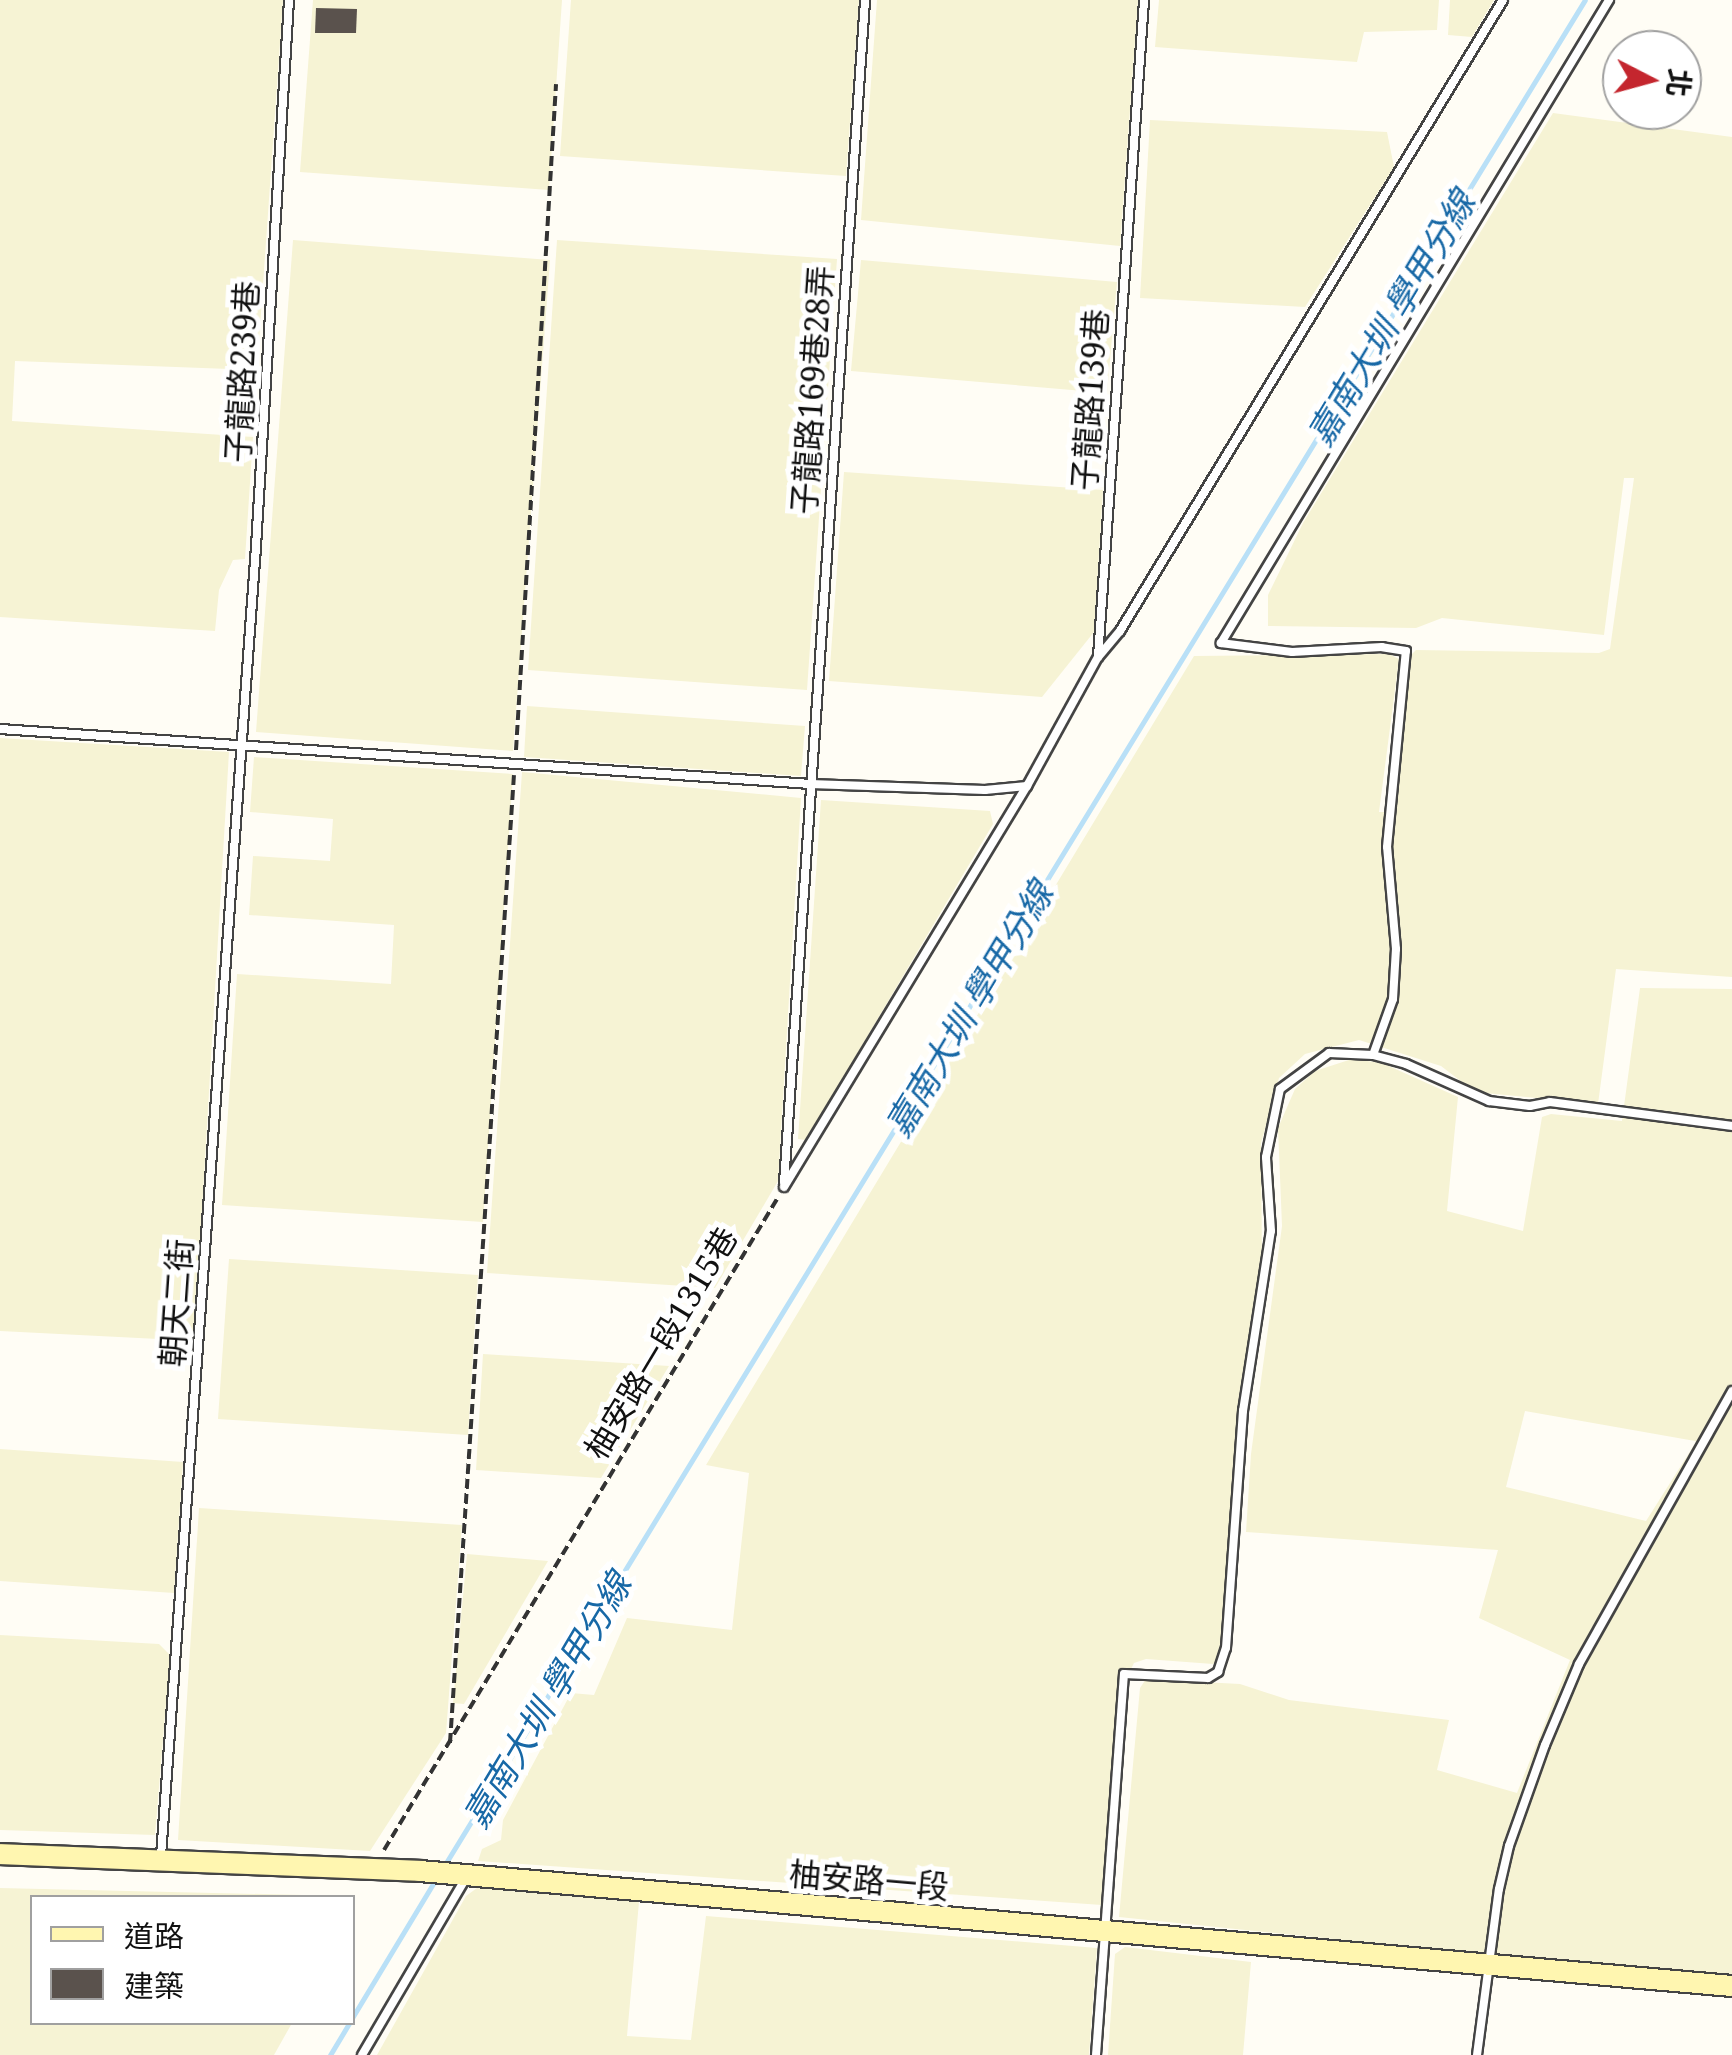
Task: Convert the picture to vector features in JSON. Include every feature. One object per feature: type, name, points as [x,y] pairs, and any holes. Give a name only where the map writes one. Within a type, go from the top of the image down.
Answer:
[{"type":"street","name":"柚安路一段","points":[[0,1854],[468,1875],[1732,1986]]},
{"type":"lane","name":"子龍路239巷","points":[[241,746],[289,0]]},
{"type":"lane","name":"子龍路169巷28弄","points":[[810,784],[865,0]]},
{"type":"lane","name":"子龍路139巷","points":[[784,1187],[1028,786],[1098,658],[1144,0]]},
{"type":"lane","points":[[1098,658],[1120,631],[1503,0]]},
{"type":"lane","points":[[1373,1055],[1394,999],[1396,949],[1387,846],[1406,652],[1382,647],[1292,652],[1221,643],[1608,0]]},
{"type":"lane","points":[[0,728],[810,784],[985,790],[1028,786]]},
{"type":"lane","name":"朝天二街","points":[[160,1863],[241,746]]},
{"type":"lane","points":[[784,1187],[810,784]]},
{"type":"lane","points":[[1096,2055],[1124,1674],[1208,1678],[1218,1672],[1226,1648],[1242,1411],[1271,1231],[1266,1157],[1280,1089],[1329,1053],[1373,1055],[1406,1064],[1489,1102],[1530,1106],[1550,1102],[1732,1126]]},
{"type":"lane","points":[[1477,2055],[1509,1846],[1578,1664],[1732,1391]]},
{"type":"lane","points":[[362,2055],[468,1875]]},
{"type":"path","points":[[450,1743],[556,84]]},
{"type":"path","name":"柚安路一段1315巷","points":[[372,1871],[784,1187]]},
{"type":"shaded area","points":[[0,0],[283,0],[257,370],[15,361],[12,421],[253,437],[245,559],[233,560],[219,590],[215,631],[0,617]]},
{"type":"shaded area","points":[[313,0],[562,0],[549,190],[300,172]]},
{"type":"shaded area","points":[[571,0],[859,0],[846,176],[560,156]]},
{"type":"shaded area","points":[[877,0],[1138,0],[1120,246],[861,220]]},
{"type":"shaded area","points":[[1159,0],[1439,0],[1437,30],[1364,32],[1357,62],[1155,47]]},
{"type":"shaded area","points":[[1450,0],[1494,0],[1472,37],[1448,35]]},
{"type":"shaded area","points":[[1553,113],[1602,120],[1602,130],[1680,130],[1732,137],[1732,977],[1616,969],[1598,1104],[1475,1092],[1441,1066],[1359,1040],[1305,1054],[1279,1078],[1261,1143],[1262,1266],[1220,1657],[1213,1664],[1146,1659],[1134,1663],[1127,1677],[1102,1905],[478,1861],[482,1849],[501,1840],[503,1820],[571,1693],[594,1695],[627,1618],[732,1630],[749,1473],[706,1465],[1194,656],[1389,654],[1399,659],[1379,812],[1392,812],[1407,659],[1416,650],[1599,653],[1610,649],[1634,478],[1624,478],[1604,635],[1442,618],[1416,628],[1268,626],[1268,595],[1303,523]]},
{"type":"shaded area","points":[[1150,120],[1387,132],[1394,167],[1305,307],[1140,298]]},
{"type":"shaded area","points":[[293,240],[550,260],[513,751],[256,732]]},
{"type":"shaded area","points":[[557,240],[837,259],[807,690],[528,670]]},
{"type":"shaded area","points":[[861,260],[1117,282],[1107,393],[851,371]]},
{"type":"shaded area","points":[[844,472],[1103,490],[1094,632],[1042,697],[829,681]]},
{"type":"shaded area","points":[[527,706],[805,726],[801,776],[524,757]]},
{"type":"shaded area","points":[[0,738],[229,752],[195,1329],[178,1340],[0,1331]]},
{"type":"shaded area","points":[[254,757],[513,774],[483,1222],[222,1205],[237,974],[391,984],[394,925],[249,915],[253,856],[330,861],[333,819],[250,812]]},
{"type":"shaded area","points":[[522,772],[801,798],[778,1181],[715,1288],[487,1273]]},
{"type":"shaded area","points":[[821,800],[990,811],[993,824],[806,1140],[798,1139]]},
{"type":"shaded area","points":[[1640,988],[1732,989],[1732,1988],[1480,1954],[1119,1917],[1140,1688],[1146,1679],[1240,1684],[1289,1700],[1449,1720],[1437,1770],[1517,1793],[1570,1660],[1479,1618],[1498,1550],[1246,1532],[1251,1454],[1282,1226],[1278,1128],[1295,1089],[1315,1071],[1352,1059],[1382,1063],[1458,1097],[1447,1211],[1523,1231],[1542,1117],[1551,1114],[1622,1121]],"holes":[[[1525,1411],[1695,1441],[1646,1521],[1506,1487]]]},
{"type":"shaded area","points":[[229,1259],[478,1275],[468,1435],[218,1419]]},
{"type":"shaded area","points":[[483,1354],[669,1366],[601,1478],[476,1470]]},
{"type":"shaded area","points":[[0,1449],[183,1462],[174,1593],[0,1581]]},
{"type":"shaded area","points":[[199,1508],[462,1525],[446,1733],[370,1851],[178,1840]]},
{"type":"shaded area","points":[[467,1554],[548,1561],[464,1704],[453,1703]]},
{"type":"shaded area","points":[[0,1635],[159,1644],[170,1655],[155,1835],[0,1830]]},
{"type":"shaded area","points":[[0,1888],[304,1895],[30,1895],[30,2025],[291,2025],[274,2055],[0,2055]]},
{"type":"shaded area","points":[[477,1888],[639,1902],[627,2036],[691,2040],[706,1916],[1097,1948],[1089,2055],[377,2055],[466,1896]]},
{"type":"shaded area","points":[[1125,1947],[1251,1962],[1243,2055],[1108,2055],[1115,1954]]},
{"type":"building","points":[[316,8],[357,9],[356,33],[315,33]]},
{"type":"waterway","name":"嘉南大圳 學甲分線","points":[[444,1866],[1585,0]]},
{"type":"waterway","name":"嘉南大圳 學甲分線","points":[[355,2013],[436,1879]]},
{"type":"waterway","name":"嘉南大圳 學甲分線","points":[[330,2055],[348,2025]]}]
